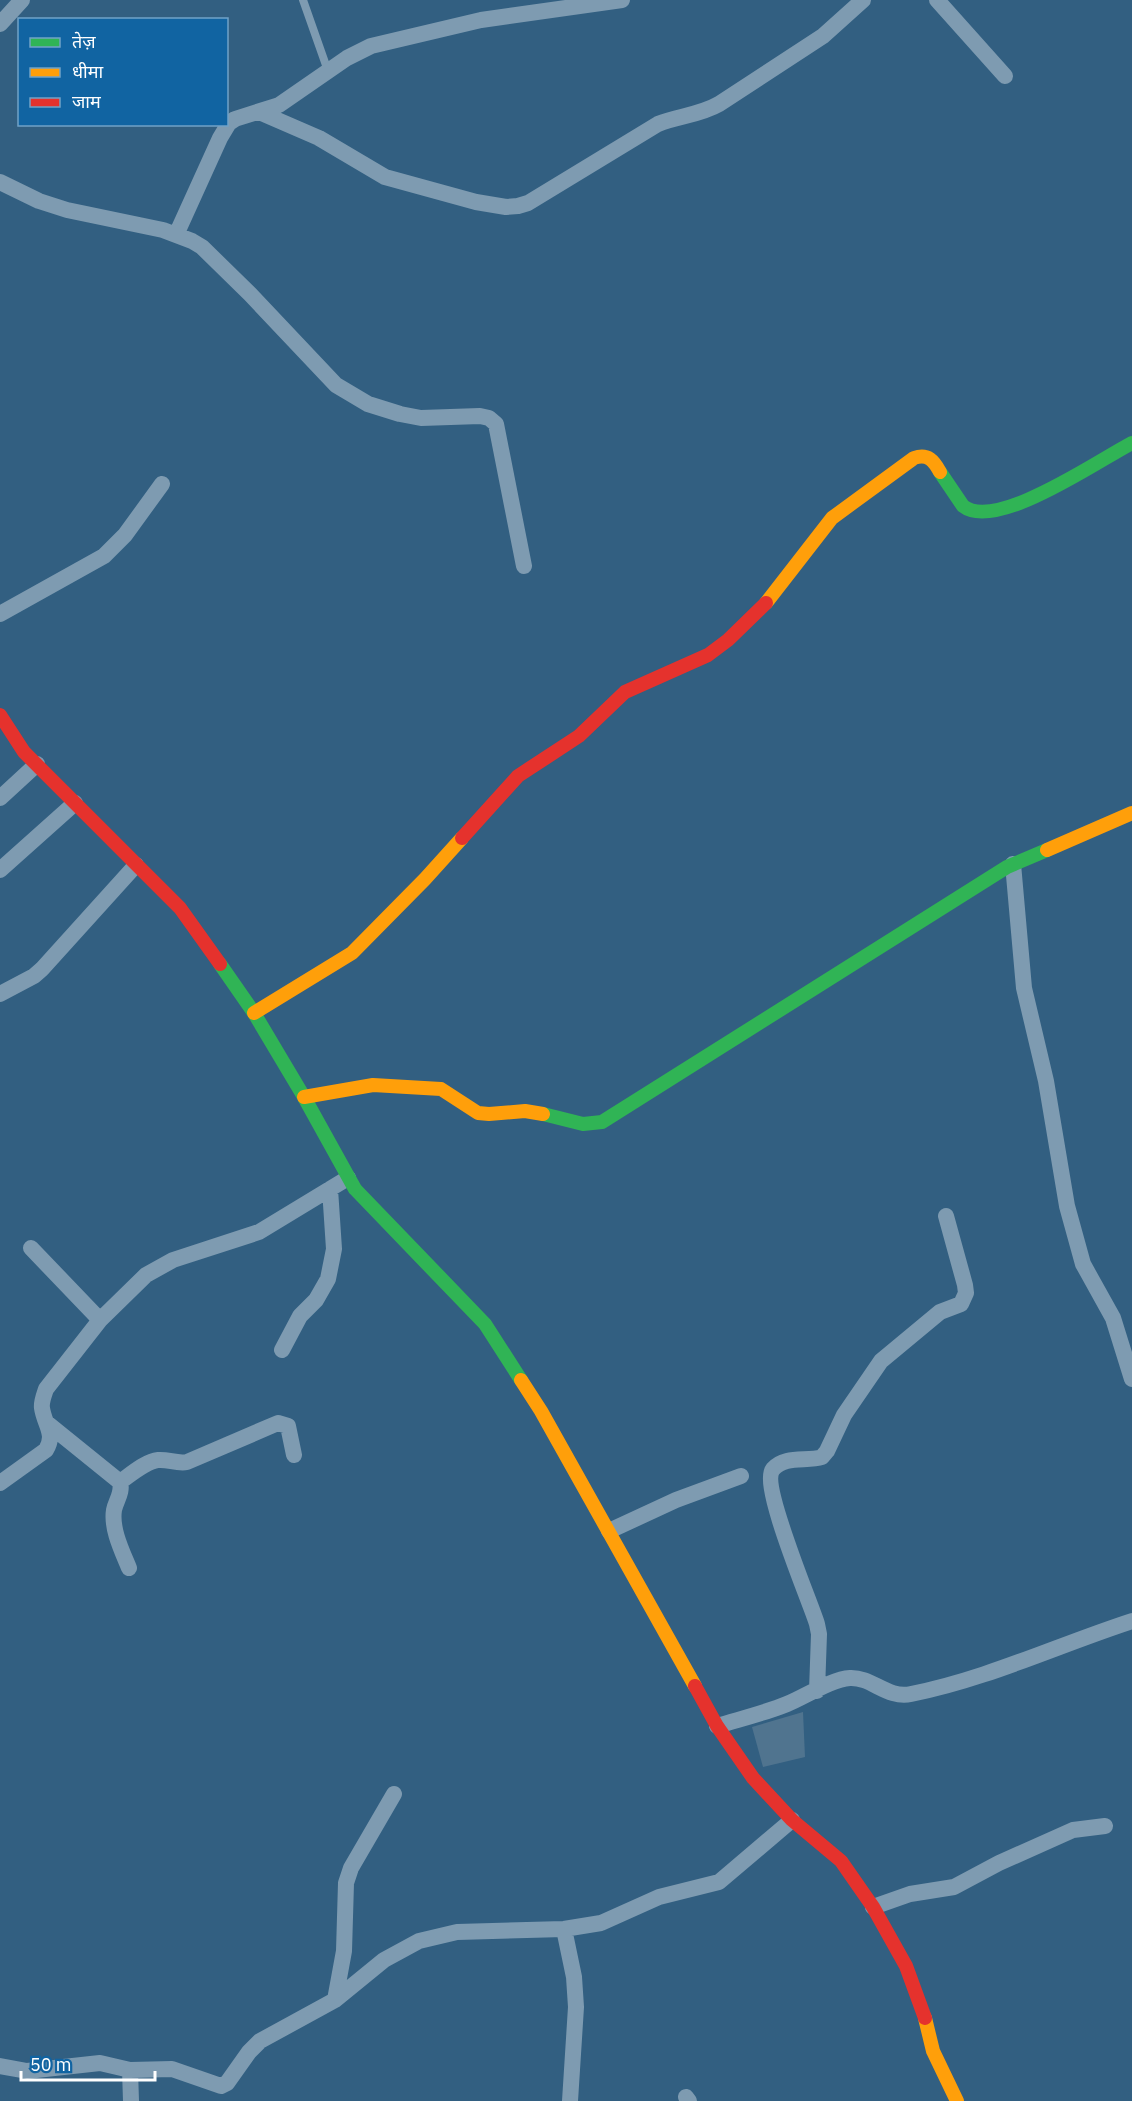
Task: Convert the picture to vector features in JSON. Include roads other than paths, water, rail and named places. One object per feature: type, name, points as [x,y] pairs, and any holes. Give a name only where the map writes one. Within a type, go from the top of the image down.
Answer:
[{"type":"street","points":[[0,24],[22,0]]},
{"type":"street","points":[[176,235],[225,129],[235,119],[259,112],[294,96],[347,58],[371,46],[490,18],[622,0]]},
{"type":"street","points":[[259,112],[319,138],[385,177],[476,202],[506,207],[518,206],[528,203],[574,177],[657,124],[702,112],[719,104],[823,36],[863,0]]},
{"type":"street","points":[[937,0],[1005,76]]},
{"type":"street","points":[[0,183],[39,201],[67,210],[163,230],[192,241],[250,294],[336,385],[368,404],[421,418],[480,416],[489,418],[496,424],[524,566]]},
{"type":"street","points":[[254,1013],[352,953],[425,879],[518,776],[579,736],[625,692],[708,656],[728,640],[761,609],[832,518],[912,460],[920,456],[934,461],[961,504],[970,512],[988,512],[1002,510],[1058,485],[1132,443]]},
{"type":"street","points":[[0,614],[87,568],[104,556],[125,535],[162,484]]},
{"type":"street","points":[[0,715],[17,743],[180,908],[254,1013],[355,1189],[485,1324],[541,1411],[717,1726],[753,1778],[792,1820],[841,1861],[873,1907],[906,1965],[927,2025],[933,2051],[957,2101]]},
{"type":"street","points":[[0,798],[37,764]]},
{"type":"street","points":[[0,870],[75,803]]},
{"type":"street","points":[[304,1097],[373,1085],[441,1089],[450,1092],[473,1111],[484,1114],[523,1110],[581,1124],[592,1125],[602,1122],[1014,864],[1132,813]]},
{"type":"street","points":[[1014,864],[1024,988],[1046,1081],[1067,1206],[1083,1264],[1113,1318],[1132,1379]]},
{"type":"street","points":[[0,994],[34,976],[42,969],[136,865]]},
{"type":"street","points":[[0,1484],[46,1450],[51,1436],[42,1408],[46,1389],[100,1320],[146,1275],[173,1260],[259,1232],[348,1178]]},
{"type":"street","points":[[282,1350],[300,1316],[316,1300],[328,1279],[334,1249],[330,1189]]},
{"type":"street","points":[[817,1691],[818,1624],[773,1496],[771,1473],[774,1468],[784,1462],[824,1455],[844,1415],[881,1361],[940,1312],[961,1304],[966,1293],[965,1285],[946,1216]]},
{"type":"street","points":[[31,1248],[100,1320]]},
{"type":"street","points":[[47,1423],[120,1482],[121,1491],[114,1512],[114,1523],[129,1568]]},
{"type":"street","points":[[120,1482],[152,1462],[160,1460],[176,1463],[187,1462],[278,1423],[288,1426],[294,1455]]},
{"type":"street","points":[[609,1531],[676,1500],[741,1476]]},
{"type":"street","points":[[717,1726],[786,1705],[842,1679],[853,1678],[895,1695],[912,1694],[999,1670],[1079,1638],[1132,1621]]},
{"type":"street","points":[[335,2000],[344,1951],[346,1883],[351,1868],[394,1794]]},
{"type":"street","points":[[0,2066],[27,2071],[108,2063],[130,2070],[172,2069],[221,2086],[227,2083],[249,2052],[260,2041],[335,2000],[384,1960],[399,1951],[428,1938],[478,1930],[564,1929],[601,1923],[659,1897],[719,1882],[792,1820]]},
{"type":"street","points":[[873,1907],[910,1894],[954,1887],[999,1863],[1073,1830],[1105,1826]]},
{"type":"street","points":[[564,1929],[574,1977],[576,2007],[570,2101]]},
{"type":"street","points":[[130,2070],[131,2101]]},
{"type":"lane","points":[[303,0],[328,70]]}]
